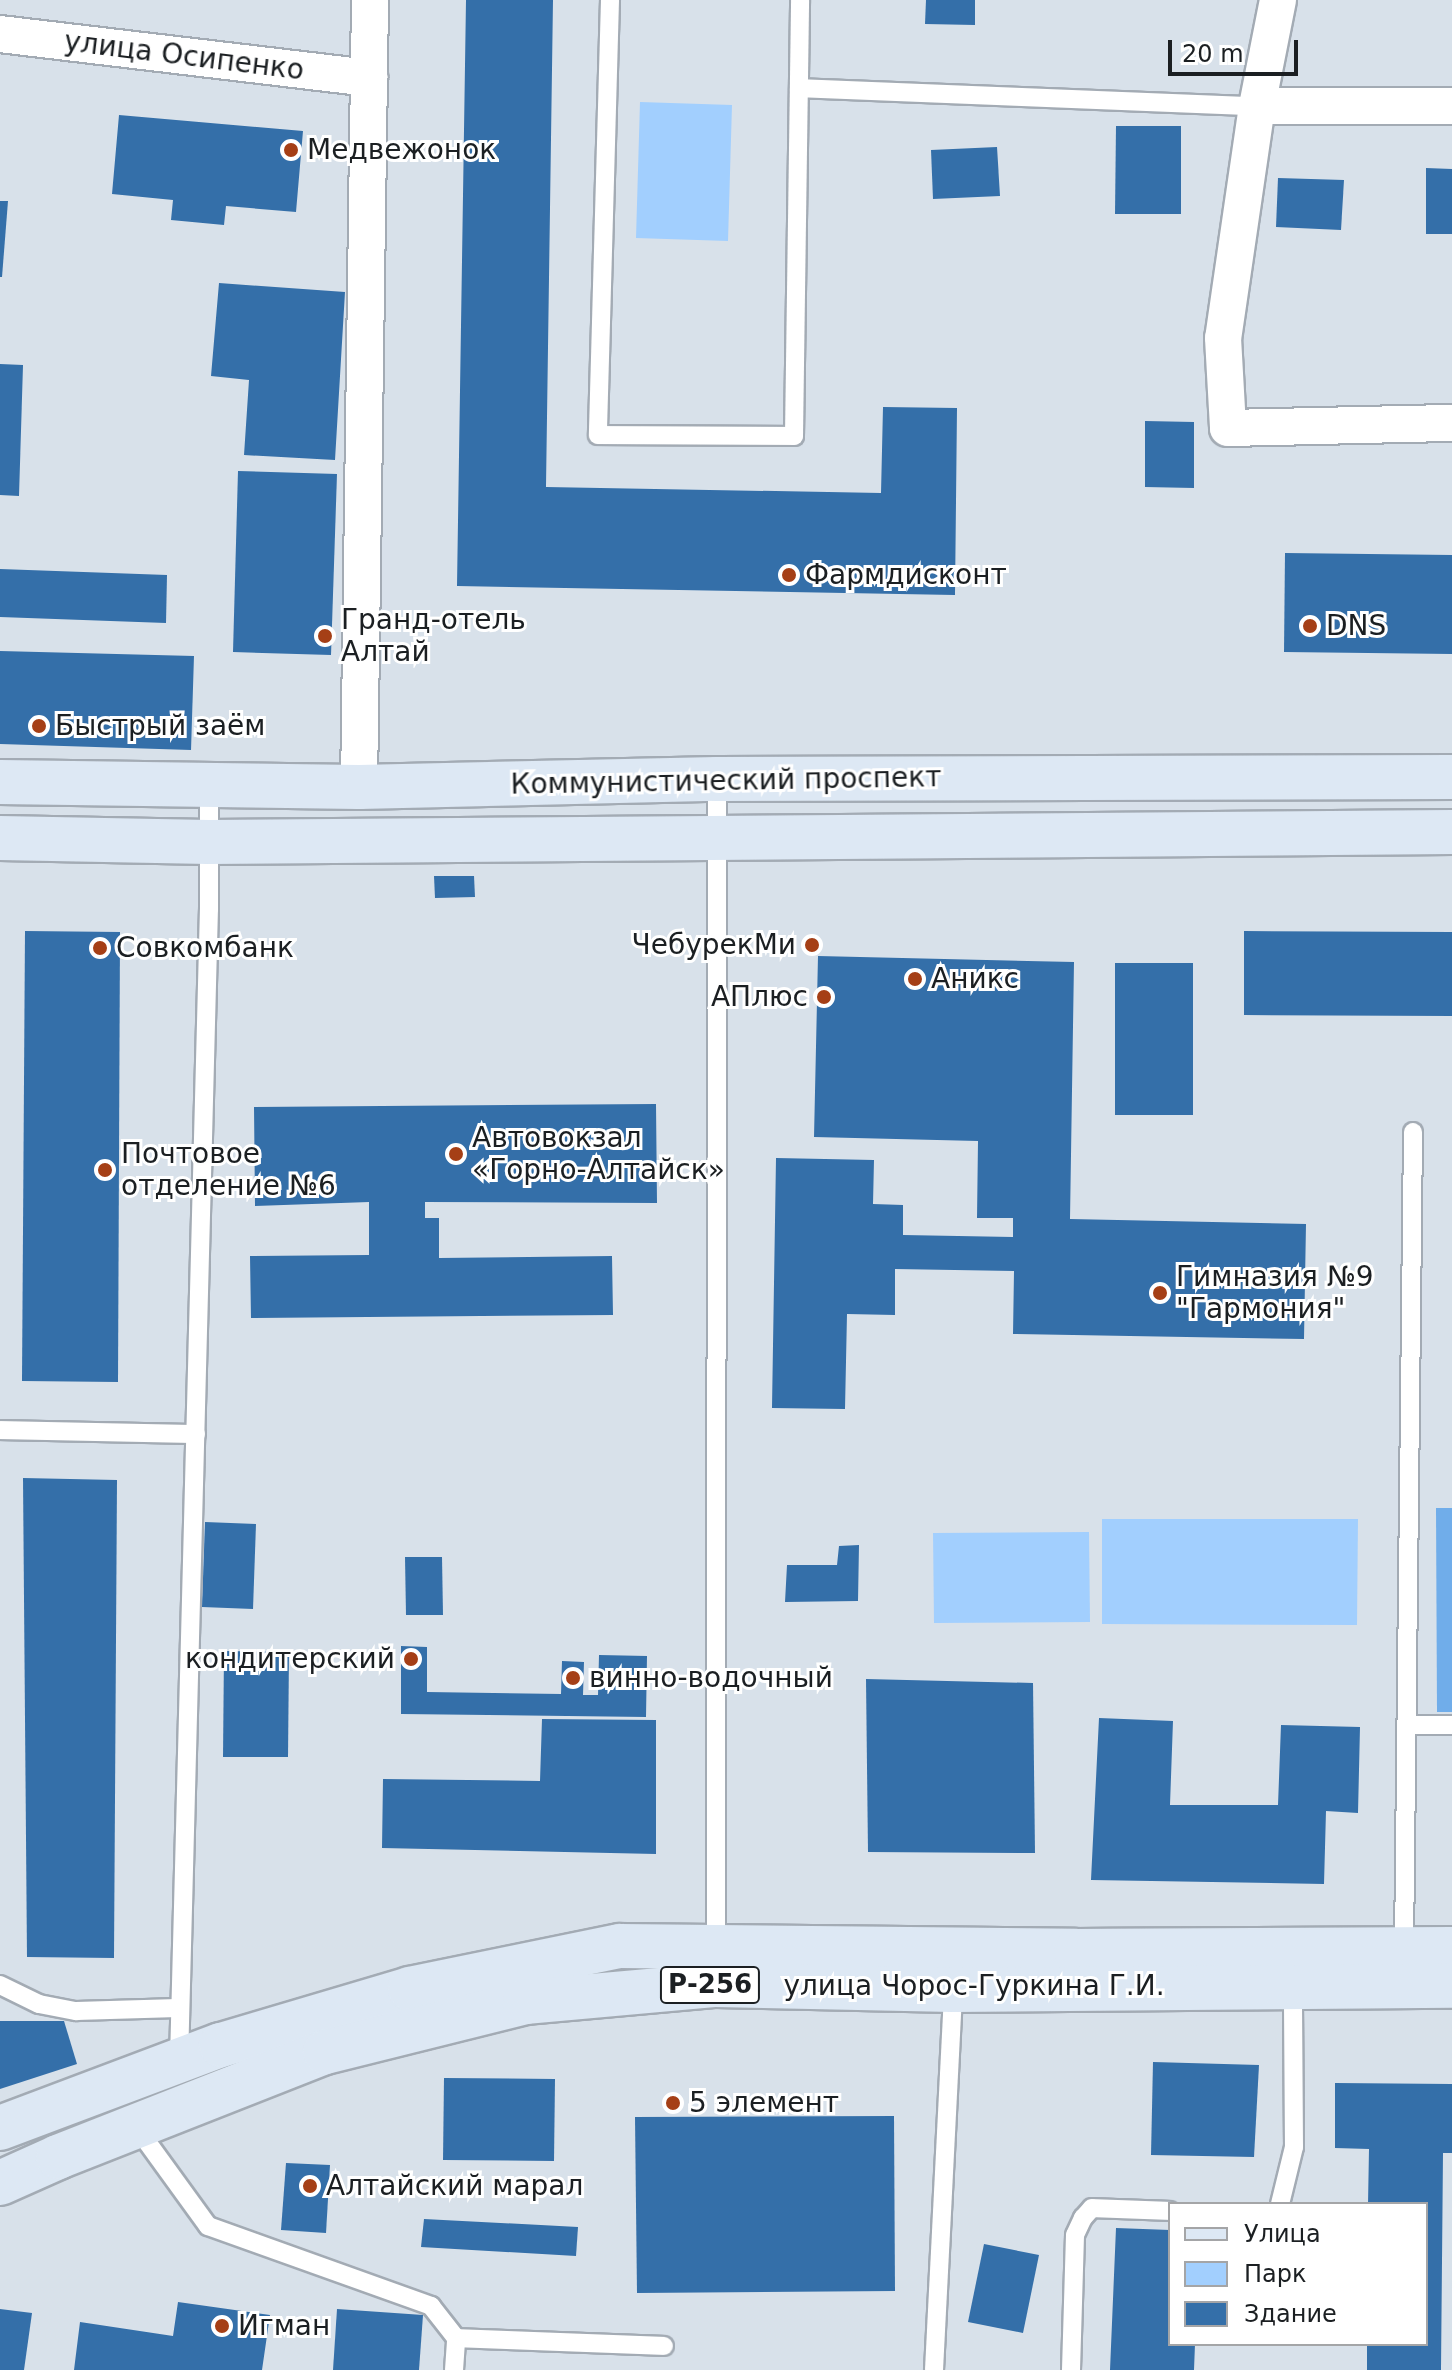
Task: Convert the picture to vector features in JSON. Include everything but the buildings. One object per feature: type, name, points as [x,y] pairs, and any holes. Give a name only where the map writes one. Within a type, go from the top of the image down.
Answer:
[{"type":"main road","name":"Коммунистический проспект","points":[[0,782],[359,787],[717,779],[1452,777]]},
{"type":"main road","name":"Коммунистический проспект","points":[[0,838],[209,842],[1452,832]]},
{"type":"main road","name":"улица Чорос-Гуркина Г.И.","points":[[0,2128],[179,2061],[410,1989],[620,1946],[716,1966],[953,1990],[1452,1986]]},
{"type":"main road","name":"улица Чорос-Гуркина Г.И.","points":[[0,2183],[58,2157],[325,2052],[465,2014],[716,1966],[1452,1949]]},
{"type":"street","points":[[359,787],[370,0]]},
{"type":"street","points":[[1278,0],[1257,106],[1223,338],[1228,428],[1452,423]]},
{"type":"street","name":"улица Осипенко","points":[[0,34],[369,78]]},
{"type":"street","points":[[1257,106],[1452,106]]},
{"type":"lane","points":[[610,0],[598,435],[794,436],[800,0]]},
{"type":"lane","points":[[799,88],[1257,106]]},
{"type":"lane","points":[[716,1966],[717,779]]},
{"type":"lane","points":[[179,2061],[209,786]]},
{"type":"lane","points":[[1404,1950],[1413,1132]]},
{"type":"lane","points":[[0,1430],[196,1434]]},
{"type":"lane","points":[[1408,1725],[1452,1725]]},
{"type":"lane","points":[[0,1985],[39,2004],[76,2011],[178,2008]]},
{"type":"lane","points":[[1280,2202],[1294,2147],[1293,1985]]},
{"type":"lane","points":[[934,2370],[953,1990]]},
{"type":"lane","points":[[137,2128],[208,2226],[431,2306],[456,2338],[454,2370]]},
{"type":"lane","points":[[1071,2370],[1075,2235],[1083,2218],[1092,2208],[1168,2211]]},
{"type":"lane","points":[[456,2338],[664,2346]]},
{"type":"green space","points":[[640,102],[732,105],[728,241],[636,238]]},
{"type":"green space","points":[[1102,1519],[1358,1519],[1357,1625],[1102,1624]]},
{"type":"green space","points":[[1089,1532],[1090,1622],[934,1623],[933,1533]]},
{"type":"shaded area","points":[[1436,1508],[1452,1508],[1452,1712],[1437,1712]]},
{"type":"place","name":"Медвежонок","points":[[291,150]]},
{"type":"place","name":"Фармдисконт","points":[[789,575]]},
{"type":"place","name":"DNS","points":[[1310,626]]},
{"type":"place","name":"Гранд-отель Алтай","points":[[325,636]]},
{"type":"place","name":"Быстрый заём","points":[[39,726]]},
{"type":"place","name":"ЧебурекМи","points":[[812,945]]},
{"type":"place","name":"Совкомбанк","points":[[100,948]]},
{"type":"place","name":"Аникс","points":[[915,979]]},
{"type":"place","name":"АПлюс","points":[[824,997]]},
{"type":"place","name":"Автовокзал «Горно-Алтайск»","points":[[456,1154]]},
{"type":"place","name":"Почтовое отделение №6","points":[[105,1170]]},
{"type":"place","name":"Гимназия №9 \"Гармония\"","points":[[1160,1293]]},
{"type":"place","name":"кондитерский","points":[[411,1659]]},
{"type":"place","name":"винно-водочный","points":[[573,1678]]},
{"type":"place","name":"5 элемент","points":[[673,2103]]},
{"type":"place","name":"Алтайский марал","points":[[310,2186]]},
{"type":"place","name":"Игман","points":[[222,2326]]}]
